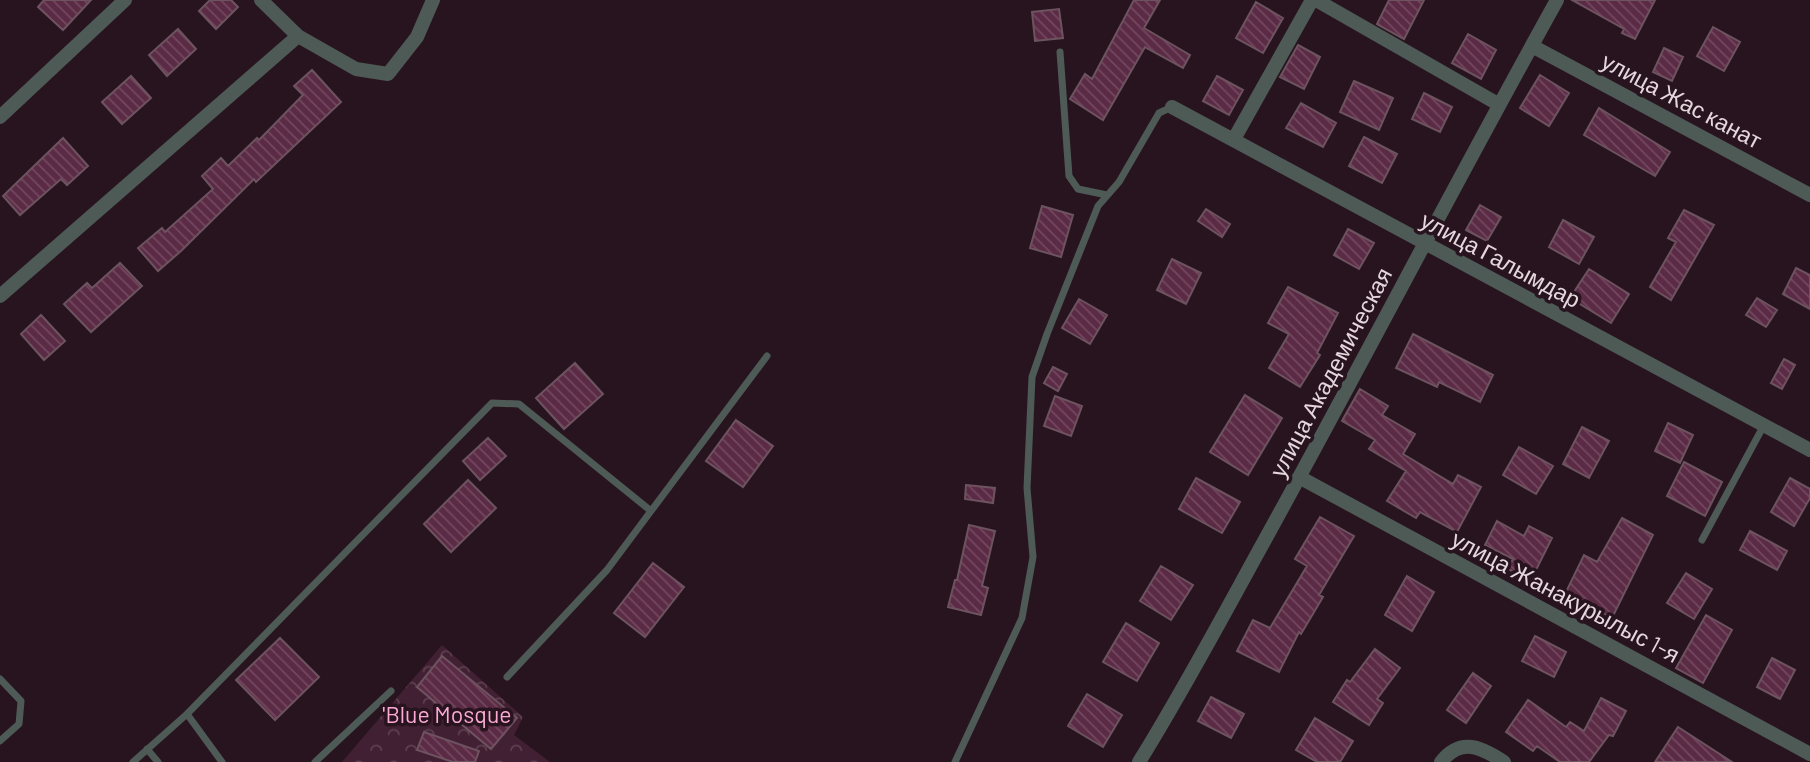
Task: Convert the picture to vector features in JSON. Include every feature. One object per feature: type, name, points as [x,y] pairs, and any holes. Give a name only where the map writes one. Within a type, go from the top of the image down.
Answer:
[{"type":"street","points":[[0,117],[125,0]]},
{"type":"street","points":[[261,0],[298,36],[356,69],[388,74],[417,37],[433,0]]},
{"type":"street","points":[[1234,139],[1314,0],[1498,104]]},
{"type":"street","name":"улица Академическая","points":[[1139,762],[1299,477],[1498,104],[1557,0]]},
{"type":"street","points":[[0,296],[298,36]]},
{"type":"street","name":"улица Жас канат","points":[[1532,46],[1810,195]]},
{"type":"street","name":"улица Галымдар","points":[[1172,107],[1810,450]]},
{"type":"street","name":"улица Жанакурылыс 1-я","points":[[1299,477],[1810,754]]},
{"type":"street","points":[[1441,762],[1450,751],[1470,745],[1504,762]]},
{"type":"lane","points":[[1059,52],[1069,176],[1078,189],[1107,195]]},
{"type":"lane","points":[[955,762],[1021,618],[1033,557],[1027,488],[1032,377],[1098,206],[1119,182],[1159,113],[1172,107]]},
{"type":"lane","points":[[507,677],[607,570],[767,356]]},
{"type":"lane","points":[[133,762],[187,714],[492,403],[519,404],[650,511]]},
{"type":"lane","points":[[1702,540],[1764,425]]},
{"type":"lane","points":[[0,679],[21,701],[19,724],[0,741]]},
{"type":"lane","points":[[315,762],[391,691]]},
{"type":"lane","points":[[187,714],[222,762]]},
{"type":"lane","points":[[147,749],[158,762]]},
{"type":"green space","name":"'Blue Mosque","points":[[442,645],[523,717],[514,735],[550,762],[342,762]]},
{"type":"building","points":[[44,0],[91,0],[63,30],[38,7]]},
{"type":"building","points":[[210,0],[231,0],[238,7],[216,29],[199,11]]},
{"type":"building","points":[[1134,0],[1160,0],[1144,28],[1190,55],[1183,68],[1145,47],[1103,120],[1070,99],[1085,74],[1092,79]]},
{"type":"building","points":[[1389,0],[1424,0],[1404,39],[1377,24]]},
{"type":"building","points":[[1572,0],[1655,0],[1635,39],[1622,33],[1624,29]]},
{"type":"building","points":[[1256,2],[1283,18],[1263,53],[1236,38]]},
{"type":"building","points":[[1059,9],[1063,38],[1035,41],[1032,12]]},
{"type":"building","points":[[1713,27],[1740,42],[1724,71],[1697,56]]},
{"type":"building","points":[[178,29],[196,49],[167,76],[149,55]]},
{"type":"building","points":[[1468,34],[1496,50],[1481,79],[1452,63]]},
{"type":"building","points":[[1298,45],[1320,57],[1304,89],[1280,77]]},
{"type":"building","points":[[1664,48],[1683,57],[1672,81],[1653,72]]},
{"type":"building","points":[[312,70],[341,102],[256,182],[254,179],[158,271],[138,248],[162,228],[165,232],[213,189],[202,176],[221,158],[228,166],[257,138],[259,140],[303,95],[294,86]]},
{"type":"building","points":[[1540,75],[1569,93],[1549,126],[1520,108]]},
{"type":"building","points":[[131,76],[151,98],[122,124],[102,102]]},
{"type":"building","points":[[1217,76],[1243,90],[1229,115],[1203,101]]},
{"type":"building","points":[[1354,81],[1393,98],[1379,130],[1340,112]]},
{"type":"building","points":[[1424,93],[1452,107],[1440,132],[1412,119]]},
{"type":"building","points":[[1301,103],[1336,123],[1323,147],[1286,128]]},
{"type":"building","points":[[1599,108],[1670,152],[1655,176],[1584,135]]},
{"type":"building","points":[[1364,137],[1397,154],[1382,183],[1349,166]]},
{"type":"building","points":[[63,138],[88,166],[67,185],[61,179],[20,215],[3,196]]},
{"type":"building","points":[[1480,205],[1501,217],[1487,241],[1466,230]]},
{"type":"building","points":[[1042,206],[1073,215],[1061,257],[1030,248]]},
{"type":"building","points":[[1206,209],[1230,224],[1222,237],[1198,221]]},
{"type":"building","points":[[1684,210],[1714,225],[1671,300],[1650,287],[1676,242],[1668,238]]},
{"type":"building","points":[[1563,220],[1594,237],[1579,264],[1549,247]]},
{"type":"building","points":[[1348,229],[1374,243],[1359,269],[1334,255]]},
{"type":"building","points":[[1172,259],[1201,273],[1186,304],[1157,290]]},
{"type":"building","points":[[120,263],[142,286],[91,332],[64,304],[87,283],[92,288]]},
{"type":"building","points":[[1796,268],[1810,275],[1810,309],[1783,294]]},
{"type":"building","points":[[1589,269],[1629,294],[1611,323],[1570,298]]},
{"type":"building","points":[[1288,287],[1338,313],[1317,353],[1320,355],[1300,387],[1269,368],[1289,334],[1268,323]]},
{"type":"building","points":[[1757,298],[1777,310],[1766,327],[1746,315]]},
{"type":"building","points":[[1079,299],[1107,315],[1090,344],[1062,328]]},
{"type":"building","points":[[41,315],[65,341],[44,360],[21,334]]},
{"type":"building","points":[[1413,334],[1493,375],[1480,402],[1439,382],[1437,387],[1396,368]]},
{"type":"building","points":[[1784,359],[1795,365],[1782,389],[1771,383]]},
{"type":"building","points":[[575,363],[603,394],[564,429],[536,398]]},
{"type":"building","points":[[1053,367],[1067,374],[1058,391],[1044,383]]},
{"type":"building","points":[[1360,389],[1388,406],[1382,415],[1415,434],[1403,454],[1453,484],[1458,475],[1481,487],[1457,532],[1420,512],[1416,518],[1387,501],[1406,471],[1369,449],[1375,440],[1342,421]]},
{"type":"building","points":[[1245,395],[1282,418],[1248,475],[1210,452]]},
{"type":"building","points":[[1055,396],[1082,406],[1071,436],[1044,426]]},
{"type":"building","points":[[736,420],[773,446],[743,487],[706,461]]},
{"type":"building","points":[[1668,423],[1693,435],[1680,463],[1655,451]]},
{"type":"building","points":[[1582,427],[1609,441],[1589,478],[1563,464]]},
{"type":"building","points":[[488,438],[506,456],[480,480],[463,461]]},
{"type":"building","points":[[1519,447],[1553,466],[1536,494],[1503,475]]},
{"type":"building","points":[[1684,462],[1722,482],[1705,516],[1667,496]]},
{"type":"building","points":[[1196,478],[1240,502],[1222,533],[1179,509]]},
{"type":"building","points":[[1790,478],[1810,489],[1810,498],[1794,526],[1771,512]]},
{"type":"building","points":[[468,480],[496,508],[451,552],[424,524]]},
{"type":"building","points":[[966,485],[995,488],[993,503],[965,499]]},
{"type":"building","points":[[1320,517],[1354,536],[1319,595],[1323,597],[1301,634],[1299,632],[1279,672],[1237,651],[1253,620],[1270,628],[1307,566],[1295,559]]},
{"type":"building","points":[[1622,518],[1653,535],[1612,618],[1565,594],[1584,555],[1597,562]]},
{"type":"building","points":[[1497,521],[1524,536],[1529,526],[1552,538],[1531,580],[1508,569],[1513,559],[1485,545]]},
{"type":"building","points":[[969,525],[995,531],[982,586],[988,588],[981,615],[948,607]]},
{"type":"building","points":[[1750,531],[1787,551],[1777,570],[1740,550]]},
{"type":"building","points":[[653,563],[684,587],[645,637],[614,613]]},
{"type":"building","points":[[1161,566],[1193,585],[1171,620],[1140,601]]},
{"type":"building","points":[[1686,573],[1712,589],[1694,619],[1667,603]]},
{"type":"building","points":[[1407,576],[1434,592],[1412,631],[1385,615]]},
{"type":"building","points":[[1706,615],[1732,630],[1703,683],[1676,668]]},
{"type":"building","points":[[1126,623],[1159,643],[1137,681],[1103,662]]},
{"type":"building","points":[[1535,636],[1566,652],[1554,677],[1522,661]]},
{"type":"building","points":[[280,638],[319,677],[275,720],[236,680]]},
{"type":"building","points":[[1375,649],[1400,668],[1377,699],[1383,703],[1369,725],[1333,702],[1347,680],[1350,682]]},
{"type":"building","points":[[442,656],[517,718],[491,749],[417,687]]},
{"type":"building","points":[[1772,658],[1795,670],[1780,699],[1757,687]]},
{"type":"building","points":[[1473,673],[1491,686],[1466,723],[1447,710]]},
{"type":"building","points":[[1087,694],[1122,715],[1103,747],[1068,726]]},
{"type":"building","points":[[1211,697],[1244,714],[1231,738],[1198,721]]},
{"type":"building","points":[[1601,698],[1626,711],[1613,736],[1609,735],[1589,762],[1560,762],[1537,746],[1533,751],[1506,732],[1528,700],[1566,727],[1570,722],[1584,731]]},
{"type":"building","points":[[1315,718],[1353,741],[1340,762],[1317,762],[1296,750]]},
{"type":"building","points":[[1678,727],[1732,762],[1655,762]]},
{"type":"building","points":[[424,732],[479,751],[475,762],[453,762],[417,750]]}]
